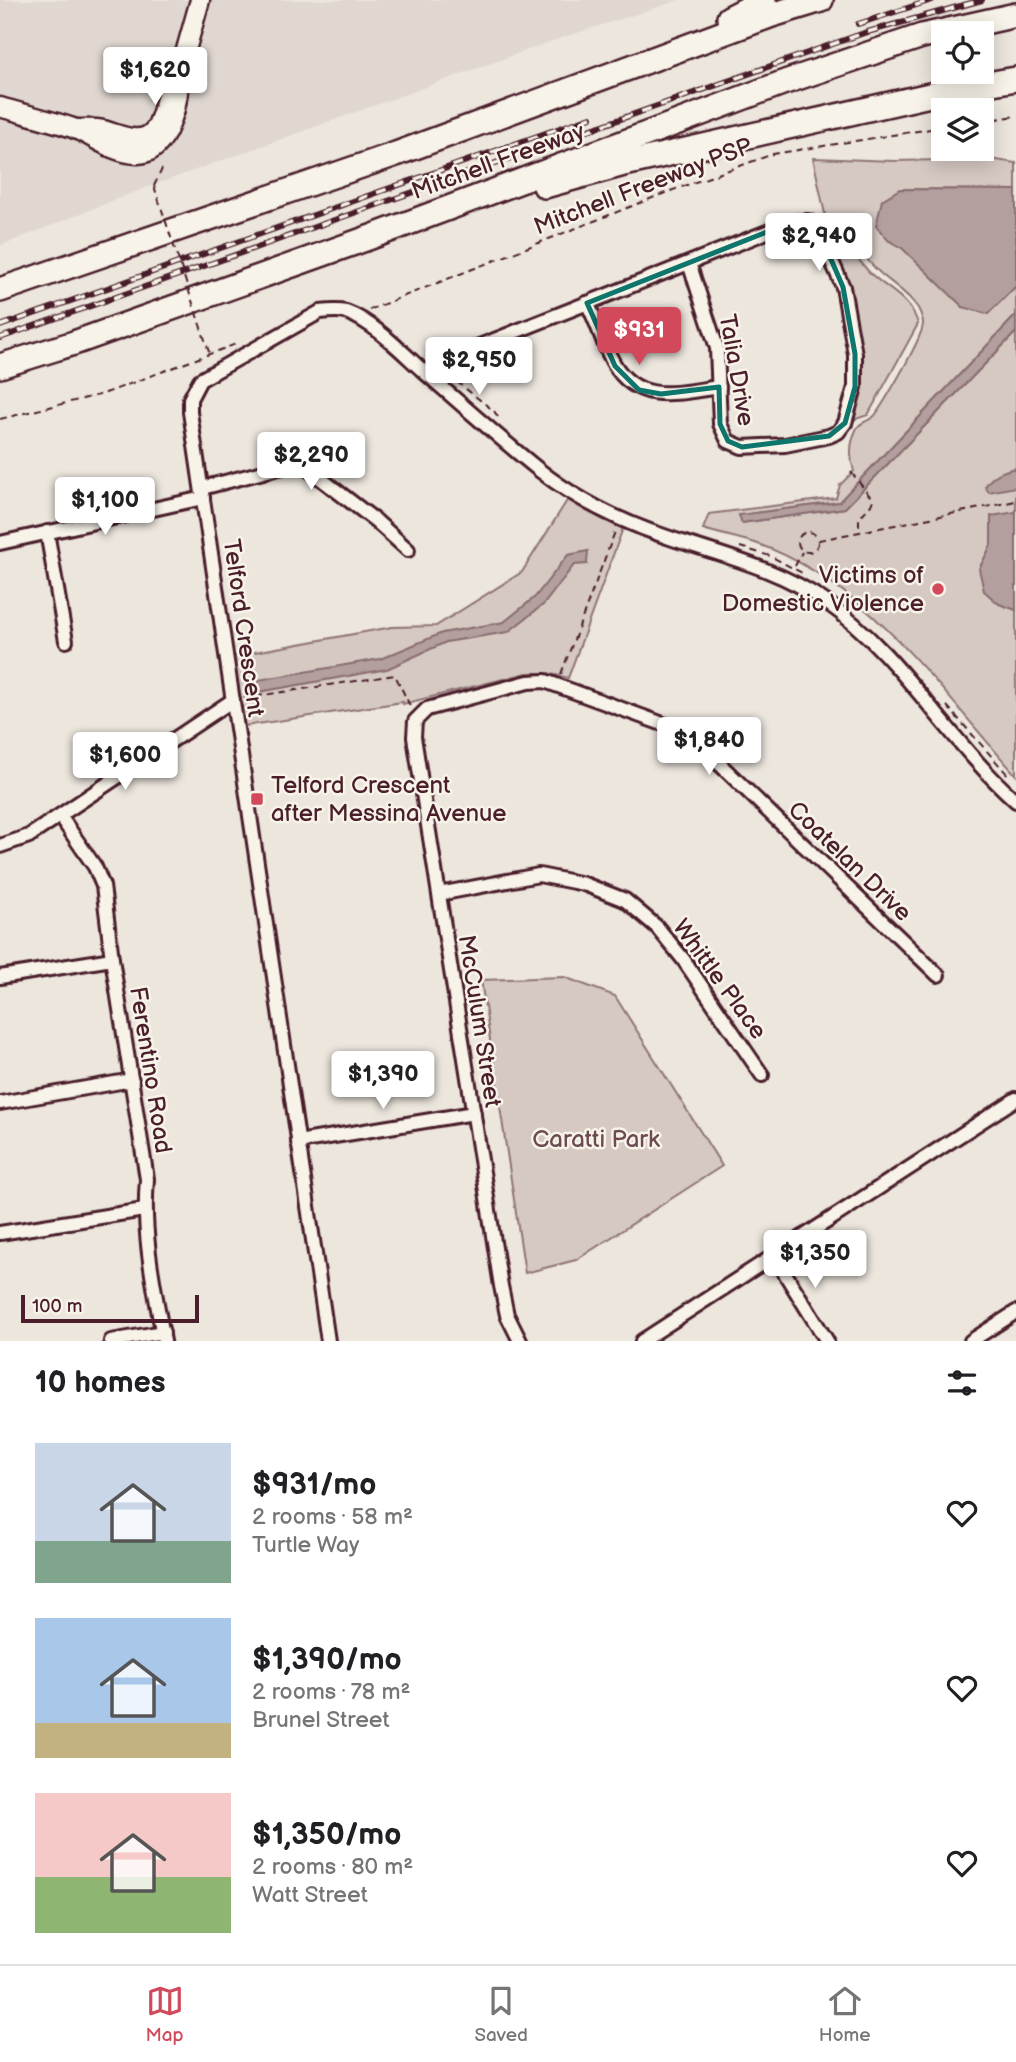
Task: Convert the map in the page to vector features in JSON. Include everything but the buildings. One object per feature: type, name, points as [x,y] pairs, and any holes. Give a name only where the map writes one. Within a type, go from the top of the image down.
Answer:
[{"type":"highway","points":[[652,60],[764,0]]},
{"type":"highway","name":"Mitchell Freeway","points":[[0,290],[396,154],[772,15],[821,0]]},
{"type":"highway","name":"Mitchell Freeway","points":[[0,366],[74,343],[400,226],[785,82],[922,36],[1016,15]]},
{"type":"highway","points":[[400,226],[624,164],[939,93],[1016,79]]},
{"type":"main road","points":[[0,107],[75,129],[96,141],[139,154],[150,142],[164,138],[171,121],[179,75],[200,0]]},
{"type":"street","name":"Talia Drive","points":[[432,370],[587,303],[792,222],[808,221],[817,227],[843,287],[855,354],[855,387],[845,422],[838,432],[785,445],[742,447],[728,440],[720,424],[717,348],[690,263]]},
{"type":"street","points":[[587,303],[615,366],[639,390],[661,394],[719,387]]},
{"type":"street","name":"Telford Crescent","points":[[328,1341],[190,412],[194,389],[200,380],[312,316],[332,310],[346,312],[432,370],[499,438],[572,493],[621,518],[668,537],[765,569],[825,601],[858,626],[886,655],[1016,801]]},
{"type":"street","points":[[0,543],[202,493],[290,466],[303,466],[376,521],[408,550]]},
{"type":"street","points":[[47,533],[66,641]]},
{"type":"street","name":"Coatelan Drive","points":[[427,709],[528,682],[545,681],[681,731],[694,739],[938,975]]},
{"type":"street","points":[[0,846],[29,836],[233,700]]},
{"type":"street","name":"McCulum Street","points":[[427,709],[415,721],[414,737],[507,1315],[520,1341]]},
{"type":"street","name":"Ferentino Road","points":[[60,816],[95,867],[103,886],[146,1179],[146,1242],[164,1337]]},
{"type":"street","name":"Whittle Place","points":[[439,894],[539,875],[584,884],[625,900],[657,927],[683,959],[762,1075]]},
{"type":"street","points":[[0,977],[112,959]]},
{"type":"street","points":[[0,1103],[132,1080]]},
{"type":"street","points":[[642,1341],[1016,1099]]},
{"type":"street","points":[[298,1142],[474,1113]]},
{"type":"street","points":[[0,1233],[144,1210]]},
{"type":"street","points":[[774,1256],[827,1341]]},
{"type":"street","points":[[971,1341],[1016,1312]]},
{"type":"street","points":[[111,1341],[164,1337]]},
{"type":"path","points":[[994,119],[1016,116]]},
{"type":"path","name":"Mitchell Freeway PSP","points":[[365,312],[773,153],[931,129]]},
{"type":"path","points":[[162,169],[154,186],[210,355]]},
{"type":"path","points":[[0,419],[103,394],[178,365]]},
{"type":"path","points":[[432,370],[494,411]]},
{"type":"path","points":[[851,472],[872,496],[871,505],[859,518],[859,532]]},
{"type":"path","points":[[819,540],[1016,501]]},
{"type":"path","points":[[556,685],[621,518]]},
{"type":"path","points":[[806,532],[814,533],[819,540],[818,548],[811,553],[803,551],[798,545],[799,537],[806,532]]},
{"type":"path","points":[[794,568],[803,551]]},
{"type":"path","points":[[233,700],[395,675],[410,706]]},
{"type":"highlighted area","points":[[808,221],[817,227],[843,287],[855,354],[855,387],[845,423],[829,436],[742,447],[728,441],[720,424],[719,387],[661,394],[639,390],[615,366],[587,303],[792,222]]},
{"type":"shaded area","points":[[0,0],[680,0],[564,37],[137,191],[0,246]]},
{"type":"shaded area","points":[[900,189],[1016,190],[1016,286],[988,314],[963,307],[876,226],[882,200]]},
{"type":"shaded area","points":[[1016,315],[1016,332],[845,508],[742,523],[739,515],[839,502]]},
{"type":"shaded area","points":[[1016,468],[1016,487],[989,492],[985,487],[998,474]]},
{"type":"shaded area","points":[[1016,512],[1016,610],[999,604],[984,591],[979,569],[991,545],[991,516]]},
{"type":"shaded area","points":[[588,551],[587,564],[574,565],[544,604],[508,632],[446,642],[387,669],[259,692],[258,680],[380,659],[442,633],[504,622],[535,597],[568,555]]},
{"type":"green space","points":[[813,158],[894,161],[994,160],[1016,163],[1016,190],[900,189],[888,240],[988,314],[1016,286],[1016,315],[839,502],[740,515],[742,523],[845,508],[1016,332],[1016,775],[899,642],[833,583],[796,560],[755,543],[703,529],[709,514],[836,498],[840,485],[854,471],[851,450],[856,430],[860,424],[876,414],[922,330],[922,318],[914,302],[875,268],[841,228],[826,219]]},
{"type":"green space","points":[[828,225],[834,228],[869,272],[910,307],[918,324],[868,415],[853,420],[860,387],[848,286],[829,238]]},
{"type":"green space","points":[[568,499],[623,528],[568,678],[548,673],[527,673],[403,704],[244,726],[233,656],[392,627],[436,626],[522,572]]},
{"type":"green space","name":"Caratti Park","points":[[564,977],[615,996],[722,1166],[576,1260],[525,1273],[481,980]]},
{"type":"railway","points":[[858,24],[932,0]]},
{"type":"railway","points":[[0,338],[864,33],[982,0]]},
{"type":"railway","points":[[0,326],[591,117]]},
{"type":"place","name":"Victims of Domestic Violence","points":[[938,589]]},
{"type":"place","name":"Telford Crescent after Messina Avenue","points":[[257,799]]}]
